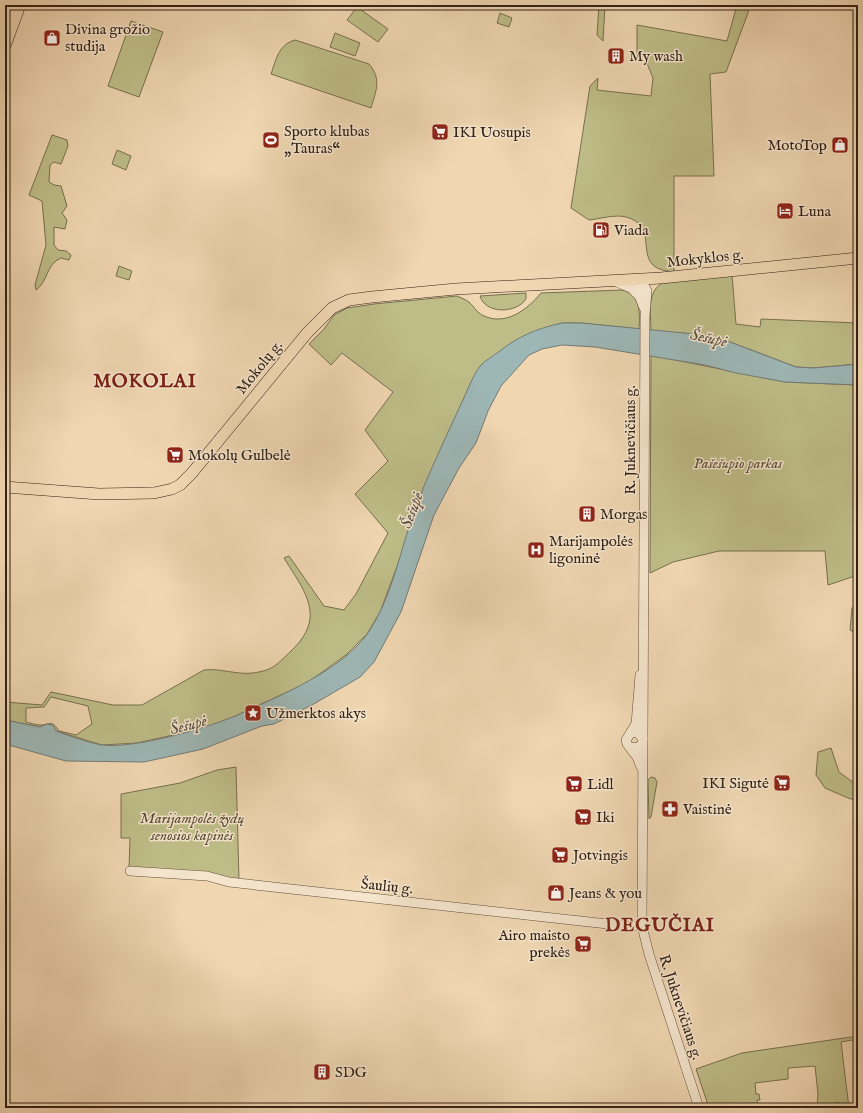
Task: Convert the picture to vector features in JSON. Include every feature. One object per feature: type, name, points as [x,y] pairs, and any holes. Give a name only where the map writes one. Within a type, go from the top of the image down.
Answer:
[{"type":"highway","points":[[5,43],[19,5]]},
{"type":"main road","name":"Mokyklos g.","points":[[556,285],[660,278],[858,258]]},
{"type":"main road","name":"Mokolų g.","points":[[5,487],[99,494],[154,493],[172,489],[180,485],[192,473],[307,333],[326,313],[340,303],[372,296],[471,288],[556,285]]},
{"type":"street","points":[[647,291],[652,284],[660,278]]},
{"type":"street","points":[[639,296],[639,284],[641,279]]},
{"type":"street","name":"R. Juknevičiaus g.","points":[[641,279],[647,291],[645,314],[642,666],[644,681],[641,769],[642,926],[649,954],[699,1108]]},
{"type":"street","points":[[613,281],[631,288],[639,296]]},
{"type":"street","name":"R. Juknevičiaus g.","points":[[639,296],[645,314]]},
{"type":"street","name":"R. Juknevičiaus g.","points":[[631,732],[636,724],[638,682],[642,666]]},
{"type":"street","points":[[631,732],[638,733],[643,740],[640,747],[631,748],[626,740],[631,732]]},
{"type":"street","name":"R. Juknevičiaus g.","points":[[631,748],[637,757],[641,769]]},
{"type":"street","name":"Šaulių g.","points":[[130,870],[207,876],[229,882],[626,926],[642,926]]},
{"type":"green space","points":[[599,5],[605,5],[603,41],[597,35]]},
{"type":"green space","points":[[737,5],[750,5],[726,72],[710,74],[714,176],[674,176],[674,272],[663,270],[655,267],[649,259],[644,232],[641,226],[635,221],[622,216],[589,220],[571,208],[590,86],[598,78],[597,90],[651,96],[653,78],[644,56],[637,55],[637,25],[727,41]]},
{"type":"green space","points":[[357,7],[388,29],[378,42],[347,20]]},
{"type":"green space","points":[[500,13],[512,18],[509,27],[497,23]]},
{"type":"green space","points":[[131,21],[163,32],[139,97],[108,86]]},
{"type":"green space","points":[[335,33],[360,43],[355,56],[330,47]]},
{"type":"green space","points":[[295,40],[369,64],[376,75],[377,80],[376,91],[371,108],[271,74],[276,58],[281,49],[289,42]]},
{"type":"green space","points":[[52,135],[67,140],[68,146],[61,164],[54,162],[50,165],[49,182],[54,185],[61,186],[67,206],[62,213],[67,220],[65,229],[54,227],[54,245],[58,250],[66,251],[71,255],[69,260],[61,258],[52,264],[40,287],[36,290],[35,285],[46,245],[42,201],[29,195]]},
{"type":"green space","points":[[117,150],[131,156],[126,170],[112,164]]},
{"type":"green space","points":[[119,266],[132,271],[129,280],[116,276]]},
{"type":"green space","points":[[732,275],[736,324],[760,327],[761,319],[858,323],[858,364],[814,368],[796,367],[722,339],[694,334],[651,331],[650,311],[652,297],[654,292],[663,283]]},
{"type":"green space","points":[[622,290],[628,292],[633,296],[638,305],[639,329],[581,323],[562,323],[482,364],[473,379],[443,444],[380,612],[367,634],[346,655],[307,683],[231,718],[205,728],[137,743],[102,745],[56,731],[47,724],[54,725],[59,731],[76,735],[92,724],[88,706],[51,697],[44,707],[26,708],[26,722],[38,725],[46,724],[40,727],[5,720],[5,702],[42,705],[51,692],[113,705],[142,705],[204,670],[253,673],[266,670],[278,663],[302,639],[308,627],[310,616],[309,604],[305,593],[284,558],[289,556],[324,606],[344,610],[356,594],[388,533],[355,494],[388,461],[365,430],[393,392],[342,353],[331,365],[309,344],[324,329],[334,315],[347,308],[457,296],[469,302],[482,315],[499,319],[507,318],[522,311],[541,293]]},
{"type":"green space","points":[[526,293],[526,299],[521,304],[501,310],[488,306],[483,302],[480,296]]},
{"type":"green space","name":"Pašešupio parkas","points":[[651,355],[785,382],[858,385],[858,575],[828,585],[825,551],[719,551],[673,562],[650,573]]},
{"type":"green space","points":[[858,603],[858,634],[850,630],[852,608]]},
{"type":"green space","points":[[831,748],[839,772],[858,786],[858,801],[825,788],[816,775],[818,752]]},
{"type":"green space","name":"Marijampolės žydų senosios kapinės","points":[[236,767],[239,881],[129,869],[130,838],[121,838],[121,794],[180,783],[217,770]]},
{"type":"green space","points":[[651,777],[655,778],[657,782],[651,817],[649,819],[648,780]]},
{"type":"green space","points":[[858,1036],[858,1039],[841,1042],[849,1108],[842,1108],[844,1106],[837,1102],[832,1108],[817,1108],[818,1094],[815,1066],[788,1068],[788,1079],[755,1083],[756,1094],[759,1094],[760,1100],[757,1100],[758,1108],[709,1108],[696,1069],[742,1053]]},
{"type":"water","name":"Šešupė","points":[[562,323],[581,323],[694,334],[722,339],[796,367],[814,368],[858,364],[858,385],[785,382],[736,373],[705,365],[595,347],[562,345],[542,349],[529,355],[501,386],[488,411],[476,443],[459,468],[434,515],[401,612],[374,662],[360,677],[312,705],[274,724],[262,726],[203,749],[144,762],[66,761],[5,744],[5,720],[40,727],[47,724],[53,725],[56,731],[84,741],[101,745],[133,744],[191,731],[226,720],[274,699],[309,681],[342,659],[356,647],[368,633],[382,608],[420,496],[478,368],[485,361],[520,338],[535,331]]},
{"type":"place","name":"Divina grožio studija","points":[[52,38]]},
{"type":"place","name":"My wash","points":[[616,56]]},
{"type":"place","name":"IKI Uosupis","points":[[440,132]]},
{"type":"place","name":"Sporto klubas „Tauras“","points":[[271,140]]},
{"type":"place","name":"MotoTop","points":[[840,145]]},
{"type":"place","name":"Luna","points":[[785,211]]},
{"type":"place","name":"Viada","points":[[601,230]]},
{"type":"place","name":"Mokolų Gulbelė","points":[[175,455]]},
{"type":"place","name":"Morgas","points":[[587,514]]},
{"type":"place","name":"Marijampolės ligoninė","points":[[536,550]]},
{"type":"place","name":"Užmerktos akys","points":[[253,713]]},
{"type":"place","name":"IKI Sigutė","points":[[782,783]]},
{"type":"place","name":"Lidl","points":[[574,784]]},
{"type":"place","name":"Vaistinė","points":[[670,809]]},
{"type":"place","name":"Iki","points":[[583,817]]},
{"type":"place","name":"Jotvingis","points":[[560,855]]},
{"type":"place","name":"Jeans & you","points":[[556,893]]},
{"type":"place","name":"Airo maisto prekės","points":[[583,944]]},
{"type":"place","name":"SDG","points":[[322,1072]]},
{"type":"district","name":"MOKOLAI","points":[[145,380]]},
{"type":"district","name":"DEGUČIAI","points":[[660,924]]}]
